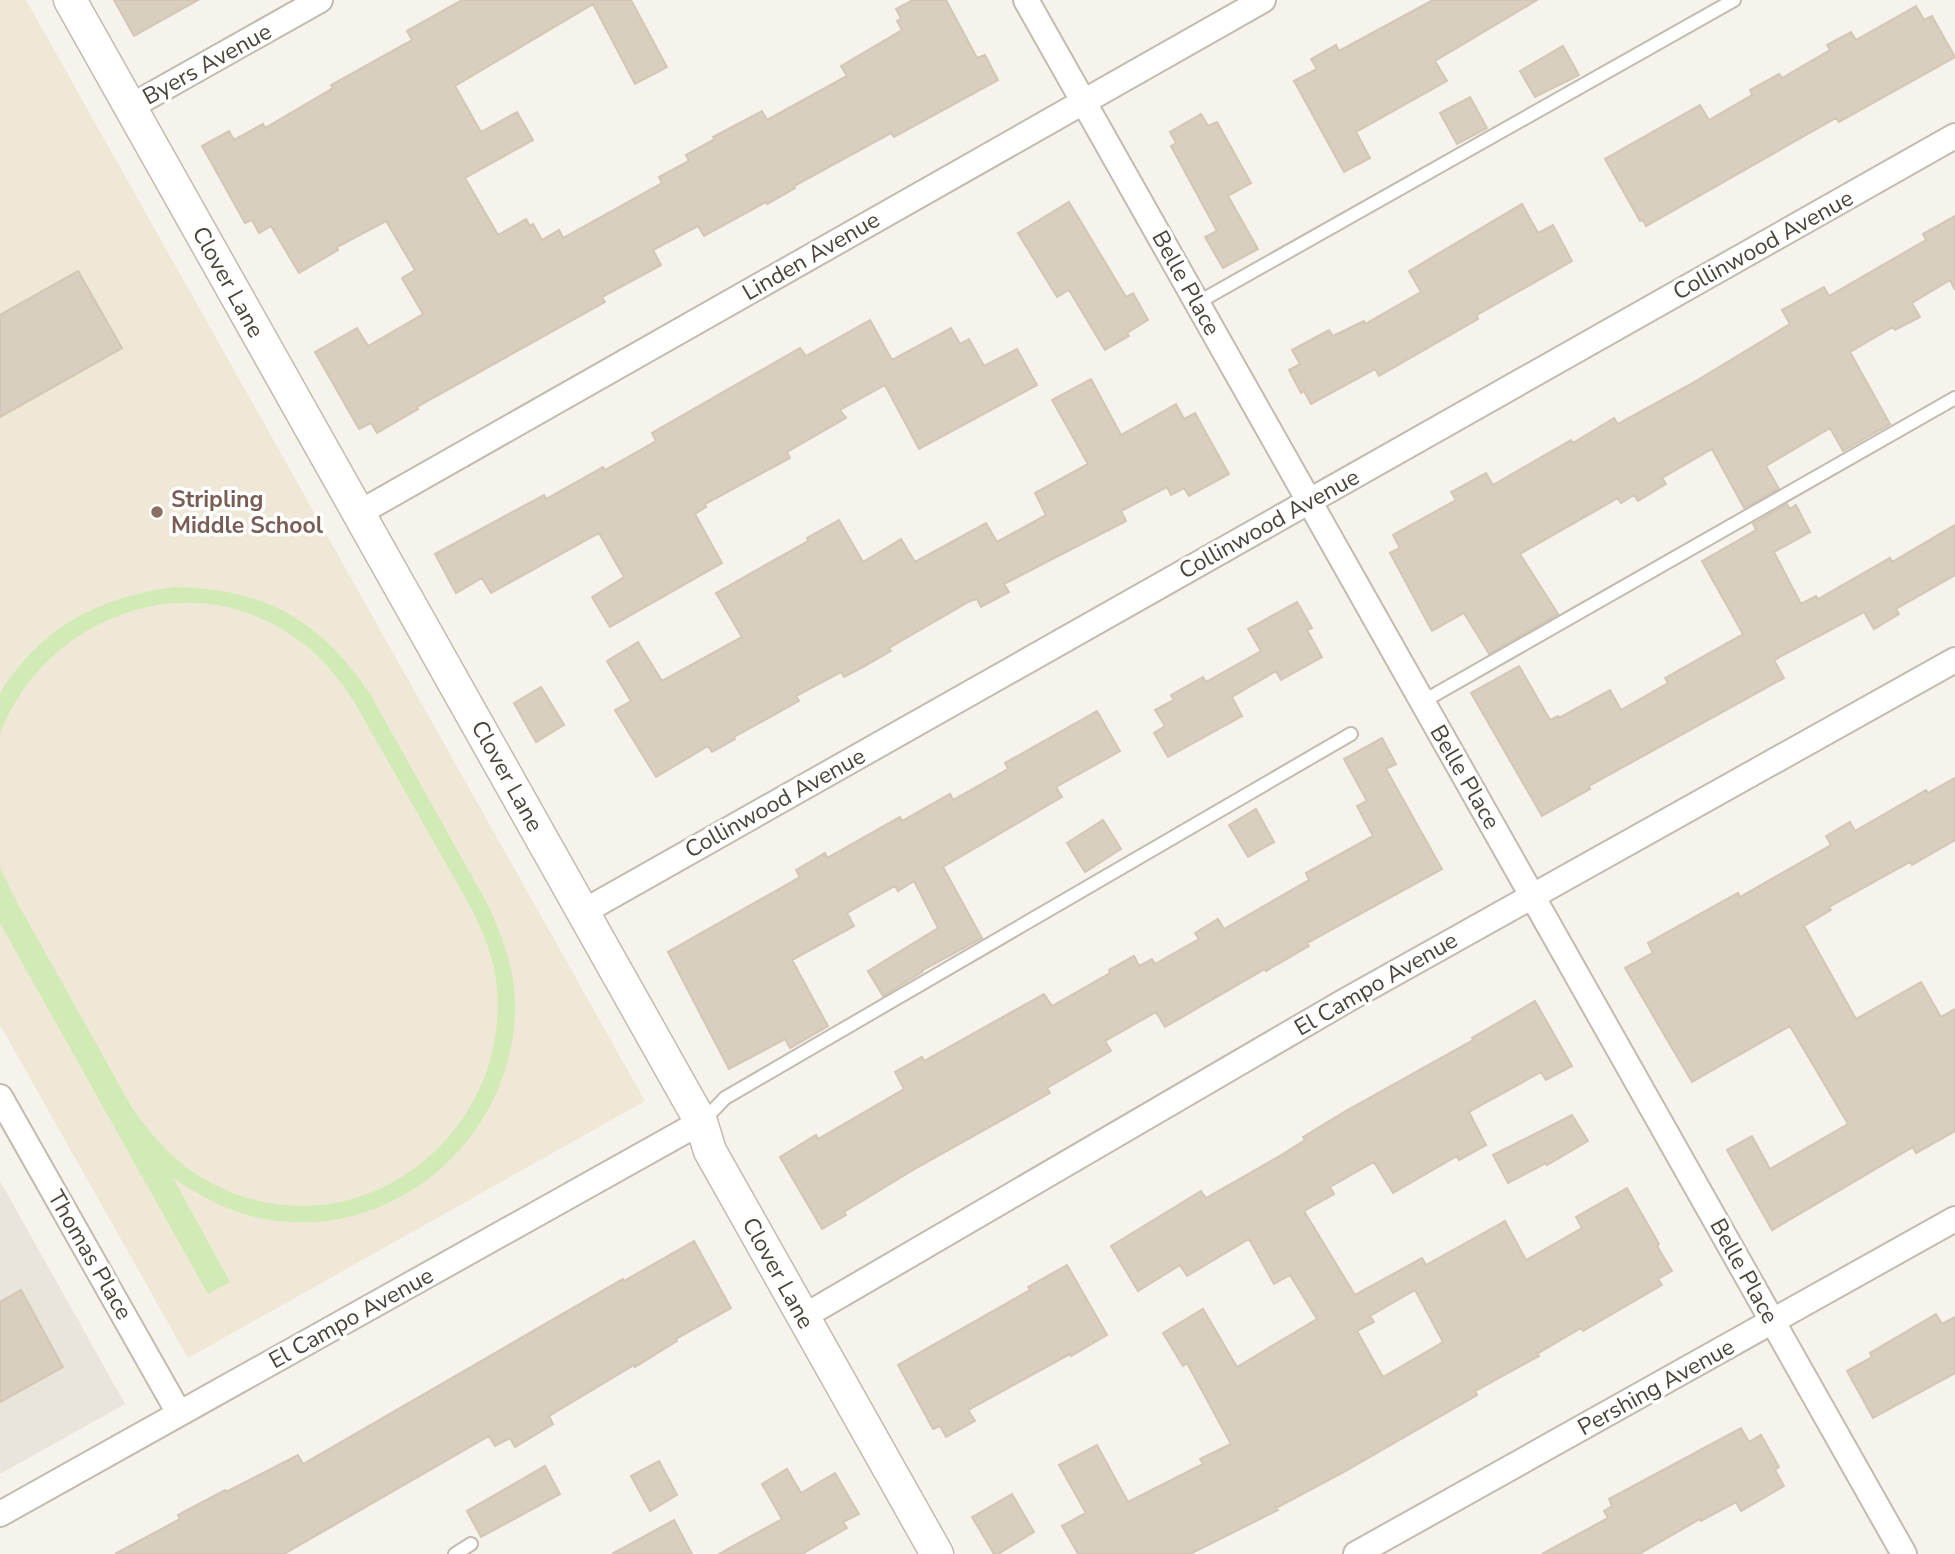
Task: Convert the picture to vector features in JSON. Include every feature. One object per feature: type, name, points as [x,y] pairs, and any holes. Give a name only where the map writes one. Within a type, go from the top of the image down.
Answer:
[{"type":"street","name":"Clover Lane","points":[[70,0],[701,1122],[710,1151],[937,1554]]},
{"type":"street","name":"Byers Avenue","points":[[130,107],[320,0]]},
{"type":"street","name":"Belle Place","points":[[1026,0],[1904,1554]]},
{"type":"street","name":"Linden Avenue","points":[[359,513],[1263,0]]},
{"type":"street","name":"Collinwood Avenue","points":[[583,912],[1955,136]]},
{"type":"street","name":"El Campo Avenue","points":[[803,1317],[1345,1001],[1955,660]]},
{"type":"street","name":"Thomas Place","points":[[0,1097],[180,1413]]},
{"type":"street","name":"El Campo Avenue","points":[[0,1514],[701,1122]]},
{"type":"street","name":"Pershing Avenue","points":[[1356,1554],[1955,1219]]},
{"type":"lane","points":[[1197,303],[1734,0]]},
{"type":"lane","points":[[1422,702],[1955,398]]},
{"type":"lane","points":[[701,1122],[725,1098],[1351,734]]},
{"type":"lane","points":[[455,1554],[471,1544]]},
{"type":"shaded area","name":"Stripling Middle School","points":[[0,0],[26,0],[645,1101],[188,1358],[0,1025]]},
{"type":"shaded area","points":[[0,1181],[125,1404],[0,1474]]},
{"type":"green space","points":[[176,587],[208,589],[264,602],[310,628],[351,668],[370,694],[488,905],[506,952],[515,1002],[510,1053],[493,1100],[467,1142],[432,1176],[391,1202],[345,1218],[295,1222],[234,1211],[173,1178],[230,1282],[208,1294],[0,923],[0,867],[131,1106],[149,1130],[169,1152],[205,1180],[274,1204],[327,1204],[377,1190],[421,1164],[457,1127],[483,1081],[496,1029],[495,973],[474,913],[349,693],[312,651],[294,637],[253,615],[210,604],[166,604],[124,614],[85,632],[50,659],[21,693],[0,734],[0,696],[3,689],[17,669],[50,636],[68,623],[108,603]]},
{"type":"building","points":[[114,0],[198,0],[134,36]]},
{"type":"building","points":[[462,0],[631,0],[667,67],[635,84],[593,4],[455,86],[481,132],[517,112],[533,140],[465,178],[498,235],[526,219],[530,226],[533,224],[542,240],[559,230],[563,238],[662,183],[659,177],[689,161],[686,155],[715,139],[713,137],[762,111],[767,120],[847,76],[841,66],[902,30],[897,21],[901,18],[896,9],[913,0],[946,0],[977,58],[985,55],[998,80],[894,137],[891,133],[794,186],[795,188],[767,204],[766,202],[704,236],[698,226],[653,250],[661,265],[602,297],[605,302],[417,407],[418,409],[377,433],[371,423],[359,429],[315,352],[357,328],[368,346],[423,314],[402,278],[415,270],[386,221],[337,247],[338,250],[299,273],[271,226],[259,233],[252,220],[245,223],[202,146],[229,131],[234,140],[263,124],[265,128],[333,88],[331,85],[412,40],[407,31]]},
{"type":"building","points":[[1433,0],[1537,0],[1435,61],[1447,81],[1356,132],[1370,158],[1344,172],[1294,81],[1317,69],[1311,59],[1336,45],[1339,51]]},
{"type":"building","points":[[1916,6],[1924,20],[1932,16],[1955,57],[1839,122],[1836,118],[1646,226],[1643,220],[1640,221],[1605,159],[1700,105],[1709,120],[1752,95],[1750,90],[1779,74],[1782,78],[1830,50],[1827,45],[1851,32],[1856,40]]},
{"type":"building","points":[[1563,46],[1579,75],[1535,97],[1520,71]]},
{"type":"building","points":[[1470,97],[1487,128],[1457,144],[1440,113]]},
{"type":"building","points":[[1201,114],[1208,126],[1217,122],[1251,183],[1228,196],[1258,249],[1223,268],[1205,237],[1217,231],[1171,146],[1176,143],[1170,132]]},
{"type":"building","points":[[1069,202],[1126,297],[1133,293],[1148,320],[1127,333],[1129,336],[1105,350],[1069,290],[1057,297],[1018,233]]},
{"type":"building","points":[[1522,204],[1538,233],[1553,225],[1572,261],[1477,315],[1478,319],[1379,376],[1375,369],[1311,404],[1304,391],[1301,393],[1289,370],[1300,364],[1292,350],[1329,330],[1333,336],[1364,321],[1365,324],[1421,292],[1409,271]]},
{"type":"building","points":[[1955,216],[1955,290],[1950,280],[1912,303],[1920,317],[1895,330],[1893,327],[1850,352],[1890,424],[1843,451],[1830,428],[1766,466],[1779,489],[1744,508],[1712,449],[1662,478],[1666,484],[1638,501],[1634,495],[1621,503],[1618,498],[1520,554],[1558,614],[1489,654],[1464,613],[1432,631],[1390,553],[1400,548],[1393,535],[1456,500],[1451,492],[1486,473],[1493,485],[1614,418],[1618,424],[1691,384],[1790,324],[1782,310],[1824,287],[1829,296],[1926,240],[1923,234]]},
{"type":"building","points":[[78,271],[122,348],[0,417],[0,315]]},
{"type":"building","points":[[870,320],[892,360],[951,328],[960,344],[969,339],[984,366],[1017,349],[1037,385],[919,449],[885,385],[840,410],[846,418],[787,452],[790,458],[705,504],[706,507],[695,514],[722,563],[610,627],[592,597],[624,577],[599,533],[491,593],[482,578],[456,593],[435,554],[544,495],[546,499],[603,467],[605,470],[656,441],[652,433],[800,348],[806,356]]},
{"type":"building","points":[[1091,379],[1121,435],[1176,404],[1184,419],[1195,413],[1229,474],[1189,496],[1184,488],[1171,495],[1167,487],[1121,511],[1126,521],[1004,584],[1009,592],[981,607],[977,599],[970,601],[889,648],[891,651],[861,668],[844,677],[841,672],[796,696],[799,701],[712,752],[708,746],[656,777],[615,710],[631,701],[607,661],[638,642],[662,681],[742,637],[716,593],[808,541],[807,538],[839,520],[863,562],[901,539],[915,562],[986,523],[997,542],[1046,515],[1035,493],[1088,464],[1052,400]]},
{"type":"building","points":[[1787,504],[1790,509],[1796,505],[1810,532],[1774,552],[1801,604],[1816,596],[1818,599],[1890,558],[1892,562],[1955,525],[1955,575],[1896,609],[1899,614],[1874,629],[1864,612],[1774,660],[1784,678],[1589,786],[1590,789],[1542,816],[1471,693],[1519,666],[1550,720],[1558,716],[1559,718],[1610,690],[1621,710],[1668,683],[1665,678],[1743,634],[1702,561],[1756,530],[1753,524]]},
{"type":"building","points":[[1297,602],[1312,628],[1307,630],[1322,657],[1281,680],[1276,671],[1232,697],[1242,716],[1168,757],[1154,733],[1165,726],[1155,710],[1174,700],[1171,695],[1203,677],[1206,682],[1261,651],[1248,629]]},
{"type":"building","points":[[541,687],[564,725],[536,742],[514,703]]},
{"type":"building","points":[[1097,711],[1120,751],[1056,787],[1062,797],[943,867],[982,938],[921,971],[883,996],[868,971],[938,928],[914,881],[898,891],[895,886],[847,913],[854,926],[792,960],[828,1026],[790,1048],[785,1039],[729,1069],[668,952],[800,877],[796,870],[825,853],[827,858],[900,817],[902,821],[950,794],[953,800],[1008,769],[1005,763]]},
{"type":"building","points":[[1382,738],[1396,764],[1386,769],[1442,869],[1307,943],[1309,946],[1165,1027],[1156,1012],[1105,1041],[1111,1051],[1047,1088],[1050,1093],[913,1170],[844,1212],[846,1215],[822,1229],[780,1157],[816,1135],[818,1139],[904,1089],[895,1072],[922,1057],[924,1061],[1044,994],[1052,1006],[1134,956],[1139,966],[1152,959],[1155,964],[1199,939],[1195,933],[1218,919],[1224,929],[1309,880],[1306,873],[1373,836],[1357,806],[1367,801],[1344,759]]},
{"type":"building","points":[[1955,778],[1955,840],[1829,907],[1831,910],[1804,926],[1856,1019],[1921,982],[1941,1017],[1955,1009],[1955,1131],[1916,1153],[1913,1147],[1772,1230],[1727,1150],[1752,1136],[1770,1169],[1848,1124],[1790,1026],[1692,1082],[1625,968],[1653,953],[1648,943],[1738,893],[1740,897],[1831,845],[1826,836],[1850,822],[1855,831],[1926,790],[1928,793]]},
{"type":"building","points":[[1256,809],[1274,842],[1248,857],[1229,825]]},
{"type":"building","points":[[1103,820],[1121,849],[1085,872],[1067,843]]},
{"type":"building","points":[[1535,1001],[1572,1066],[1546,1080],[1541,1072],[1469,1112],[1486,1145],[1459,1160],[1457,1156],[1393,1193],[1374,1162],[1330,1187],[1334,1194],[1304,1211],[1355,1295],[1422,1258],[1426,1265],[1505,1221],[1526,1260],[1582,1228],[1576,1217],[1627,1188],[1672,1271],[1658,1279],[1662,1285],[1583,1331],[1581,1328],[1537,1354],[1539,1356],[1475,1391],[1477,1395],[1276,1508],[1278,1510],[1190,1554],[1078,1554],[1062,1526],[1086,1513],[1059,1465],[1097,1445],[1128,1502],[1203,1464],[1200,1459],[1231,1444],[1187,1363],[1183,1366],[1163,1333],[1203,1309],[1237,1367],[1317,1319],[1290,1275],[1274,1284],[1249,1239],[1187,1276],[1180,1265],[1138,1291],[1111,1246],[1201,1191],[1206,1198],[1283,1154],[1305,1140],[1303,1137],[1473,1040],[1472,1038]],"holes":[[[1415,1290],[1443,1342],[1383,1377],[1357,1331],[1374,1322],[1370,1316]]]},
{"type":"building","points":[[1572,1115],[1588,1141],[1547,1165],[1546,1163],[1508,1183],[1493,1155]]},
{"type":"building","points":[[694,1241],[731,1308],[549,1416],[553,1424],[515,1447],[510,1438],[495,1446],[489,1436],[284,1554],[115,1554],[180,1519],[178,1515],[298,1455],[303,1464],[623,1279],[624,1281]]},
{"type":"building","points":[[1067,1265],[1107,1335],[968,1410],[975,1421],[946,1437],[940,1426],[933,1429],[898,1365],[1030,1290],[1028,1287]]},
{"type":"building","points":[[21,1290],[63,1367],[0,1402],[0,1302]]},
{"type":"building","points":[[1936,1314],[1942,1324],[1955,1317],[1955,1373],[1873,1418],[1847,1371],[1872,1357],[1870,1353]]},
{"type":"building","points":[[1741,1428],[1749,1442],[1761,1435],[1779,1467],[1775,1470],[1784,1486],[1741,1511],[1736,1502],[1639,1554],[1542,1554],[1608,1518],[1604,1511],[1612,1506],[1609,1499]]},
{"type":"building","points":[[659,1461],[677,1495],[650,1511],[631,1476]]},
{"type":"building","points":[[545,1466],[560,1494],[481,1537],[467,1511]]},
{"type":"building","points":[[787,1469],[801,1493],[835,1473],[859,1514],[843,1522],[847,1528],[802,1554],[719,1554],[782,1519],[762,1484]]},
{"type":"building","points":[[1012,1494],[1034,1532],[994,1554],[972,1517]]},
{"type":"building","points":[[674,1520],[692,1554],[612,1554]]},
{"type":"place","name":"Stripling Middle School","points":[[157,512]]}]
